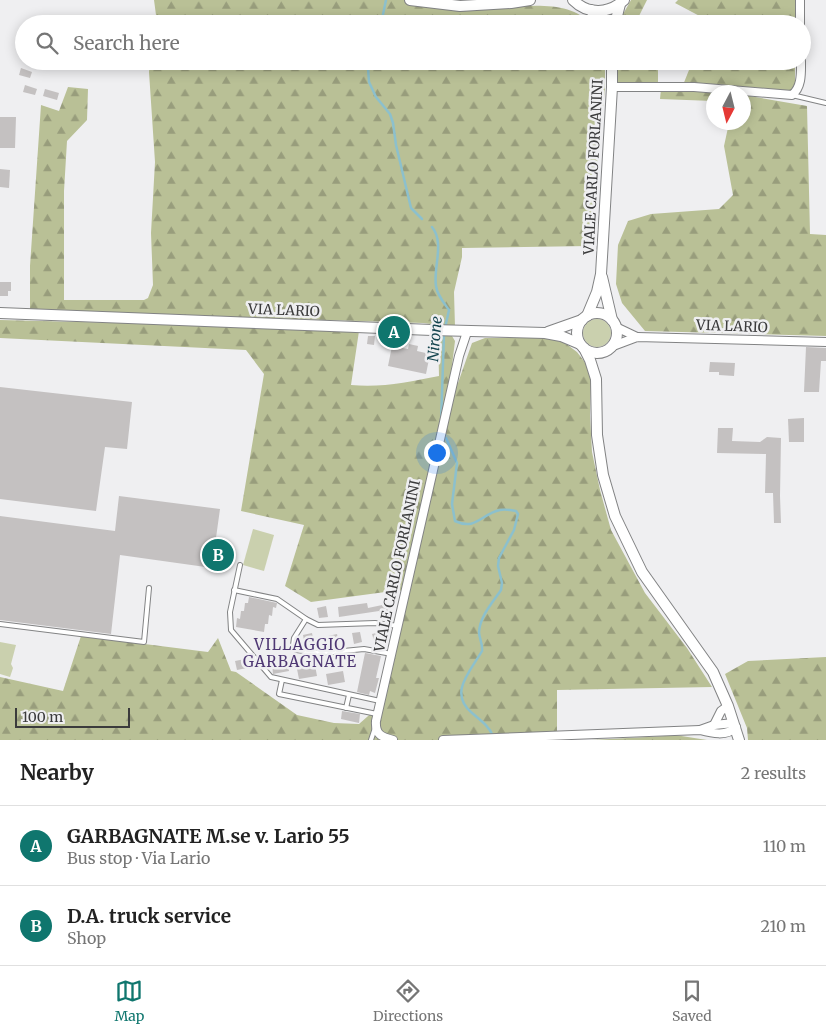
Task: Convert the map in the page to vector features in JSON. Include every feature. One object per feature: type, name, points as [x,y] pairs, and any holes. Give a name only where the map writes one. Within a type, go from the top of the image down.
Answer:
[{"type":"street","points":[[410,0],[460,6],[530,0]]},
{"type":"street","points":[[800,0],[800,15]]},
{"type":"street","points":[[570,1],[591,10],[603,11],[622,2]]},
{"type":"street","points":[[618,15],[622,2]]},
{"type":"street","points":[[591,10],[594,15]]},
{"type":"street","name":"VIALE CARLO FORLANINI","points":[[585,318],[597,292],[601,274],[612,70]]},
{"type":"street","points":[[612,87],[694,87],[792,95],[799,86],[800,70]]},
{"type":"street","name":"VIALE CARLO FORLANINI","points":[[601,274],[614,323]]},
{"type":"street","points":[[596,379],[590,360],[577,334],[579,324],[585,318],[598,313],[608,316],[614,323],[617,334],[599,368],[596,379],[599,445],[603,475],[615,516],[642,572],[713,672],[728,706],[739,740]]},
{"type":"street","name":"VIA LARIO","points":[[0,314],[467,332],[545,333],[561,336],[582,346]]},
{"type":"street","name":"VIA LARIO","points":[[545,333],[585,318]]},
{"type":"street","name":"VIA LARIO","points":[[614,323],[637,336]]},
{"type":"street","name":"VIALE CARLO FORLANINI","points":[[376,725],[452,385],[467,332]]},
{"type":"street","name":"VIA LARIO","points":[[610,348],[637,336],[826,342]]},
{"type":"street","points":[[582,346],[595,353],[610,348]]},
{"type":"street","points":[[704,731],[714,725],[721,712],[728,706]]},
{"type":"street","points":[[376,725],[381,736],[393,740]]},
{"type":"street","points":[[714,725],[735,725]]},
{"type":"street","points":[[442,740],[704,731],[726,733],[731,731],[735,725]]},
{"type":"street","points":[[704,731],[717,740]]},
{"type":"lane","points":[[792,95],[826,103]]},
{"type":"lane","points":[[240,565],[230,612],[231,630],[271,678],[380,701]]},
{"type":"lane","points":[[0,624],[144,642],[150,588]]},
{"type":"lane","points":[[234,590],[277,599],[306,619],[321,625],[375,623],[399,626]]},
{"type":"lane","points":[[306,619],[294,638],[293,645],[296,650],[323,653],[364,649],[392,654]]},
{"type":"lane","points":[[282,680],[279,694],[377,714]]},
{"type":"lane","points":[[346,708],[349,694]]},
{"type":"lane","points":[[372,739],[376,725]]},
{"type":"green space","points":[[154,0],[493,0],[495,9],[520,6],[547,6],[572,11],[580,15],[156,15]]},
{"type":"green space","points":[[631,0],[647,0],[640,15],[623,15]]},
{"type":"green space","points":[[678,0],[796,0],[796,15],[698,15],[675,3]]},
{"type":"green space","points":[[149,70],[605,70],[605,89],[590,246],[462,248],[462,257],[454,292],[455,327],[423,323],[30,311],[30,266],[41,105],[59,111],[68,87],[88,89],[87,120],[67,141],[64,191],[64,300],[144,300],[148,298],[153,285],[151,233],[155,162]]},
{"type":"green space","points":[[618,70],[658,70],[658,84],[617,84]]},
{"type":"green space","points":[[689,70],[795,70],[795,86],[790,91],[751,87],[751,85],[683,85]]},
{"type":"green space","points":[[661,89],[706,92],[706,101],[660,99]]},
{"type":"green space","points":[[751,96],[807,106],[810,234],[826,235],[826,336],[645,331],[622,303],[616,284],[618,245],[628,221],[651,214],[719,209],[733,195],[724,146],[727,130],[751,130]]},
{"type":"green space","points":[[597,319],[607,323],[611,333],[607,343],[597,347],[587,343],[583,333],[587,323]]},
{"type":"green space","points":[[0,320],[289,327],[359,331],[351,385],[362,386],[395,384],[439,376],[438,335],[452,336],[455,341],[450,382],[458,383],[472,343],[485,338],[547,338],[565,343],[577,352],[591,373],[590,415],[592,452],[611,530],[645,593],[687,648],[712,687],[557,690],[557,736],[562,740],[0,740],[0,677],[63,691],[81,636],[208,652],[218,638],[231,671],[236,672],[297,715],[334,723],[359,724],[384,702],[405,597],[400,590],[311,602],[285,586],[304,525],[241,511],[264,374],[246,350],[0,338]]},
{"type":"green space","points":[[253,529],[274,535],[264,571],[243,565]]},
{"type":"green space","points":[[0,642],[16,645],[10,677],[0,674]]},
{"type":"green space","points":[[826,657],[826,740],[748,740],[747,728],[725,674],[748,661]]},
{"type":"green space","points":[[675,735],[707,740],[591,740],[665,736]]},
{"type":"building","points":[[20,70],[32,72],[30,78],[19,75]]},
{"type":"building","points":[[25,85],[37,89],[35,95],[23,92]]},
{"type":"building","points":[[45,89],[59,93],[57,100],[43,96]]},
{"type":"building","points":[[0,117],[16,117],[15,148],[0,148]]},
{"type":"building","points":[[0,169],[10,170],[9,188],[0,187]]},
{"type":"building","points":[[0,282],[11,282],[11,291],[8,291],[8,296],[0,296]]},
{"type":"building","points":[[368,336],[375,336],[374,345],[367,344]]},
{"type":"building","points":[[409,344],[418,346],[417,351],[430,354],[426,374],[388,366],[392,346],[408,349]]},
{"type":"building","points":[[806,347],[826,348],[826,361],[821,361],[819,392],[804,392]]},
{"type":"building","points":[[710,362],[735,363],[734,376],[719,375],[719,372],[709,372]]},
{"type":"building","points":[[0,387],[132,402],[127,449],[105,447],[96,511],[0,499]]},
{"type":"building","points":[[804,418],[804,442],[789,442],[788,419]]},
{"type":"building","points":[[718,428],[733,428],[732,441],[760,442],[767,437],[781,438],[781,523],[774,523],[773,493],[765,493],[766,454],[717,453]]},
{"type":"building","points":[[119,496],[220,509],[215,545],[230,547],[227,570],[120,555],[111,634],[0,620],[0,516],[115,531]]},
{"type":"building","points":[[249,597],[277,603],[276,608],[273,607],[272,616],[269,615],[268,624],[265,624],[264,632],[236,627],[237,618],[240,619],[241,611],[244,611],[245,603],[248,603]]},
{"type":"building","points":[[367,603],[368,608],[387,604],[390,614],[380,616],[379,611],[339,617],[338,607]]},
{"type":"building","points":[[326,606],[328,617],[319,618],[317,608]]},
{"type":"building","points":[[360,632],[362,642],[354,644],[352,633]]},
{"type":"building","points":[[381,632],[383,642],[375,644],[372,634]]},
{"type":"building","points":[[312,633],[314,644],[305,646],[303,635]]},
{"type":"building","points":[[337,634],[339,644],[330,646],[328,636]]},
{"type":"building","points":[[365,653],[381,656],[376,678],[379,678],[375,693],[370,691],[369,695],[357,692]]},
{"type":"building","points":[[245,659],[247,668],[237,670],[235,661]]},
{"type":"building","points":[[288,661],[289,671],[273,674],[272,664]]},
{"type":"building","points":[[315,665],[317,676],[299,679],[297,669]]},
{"type":"building","points":[[343,671],[345,682],[328,685],[326,674]]},
{"type":"building","points":[[342,711],[360,714],[359,723],[341,719]]},
{"type":"waterway","name":"Nirone","points":[[383,15],[386,0]]},
{"type":"waterway","name":"Nirone","points":[[368,70],[369,82],[376,97],[390,114],[393,123],[396,145],[411,208],[422,219]]},
{"type":"waterway","name":"Nirone","points":[[432,227],[438,240],[437,289],[449,310],[445,328]]},
{"type":"waterway","name":"Nirone","points":[[441,423],[444,334]]},
{"type":"waterway","name":"Nirone","points":[[446,438],[457,463],[452,504],[455,521],[462,524],[473,523],[493,512],[502,510],[516,511],[518,514],[514,530],[499,558],[501,590],[487,610],[480,626],[479,634],[482,651],[463,682],[461,690],[465,705],[487,726],[493,736]]},
{"type":"place","name":"GARBAGNATE M.se v. Lario 55","points":[[394,332]]},
{"type":"place","name":"D.A. truck service","points":[[218,555]]},
{"type":"district","name":"VILLAGGIO GARBAGNATE","points":[[300,654]]}]
